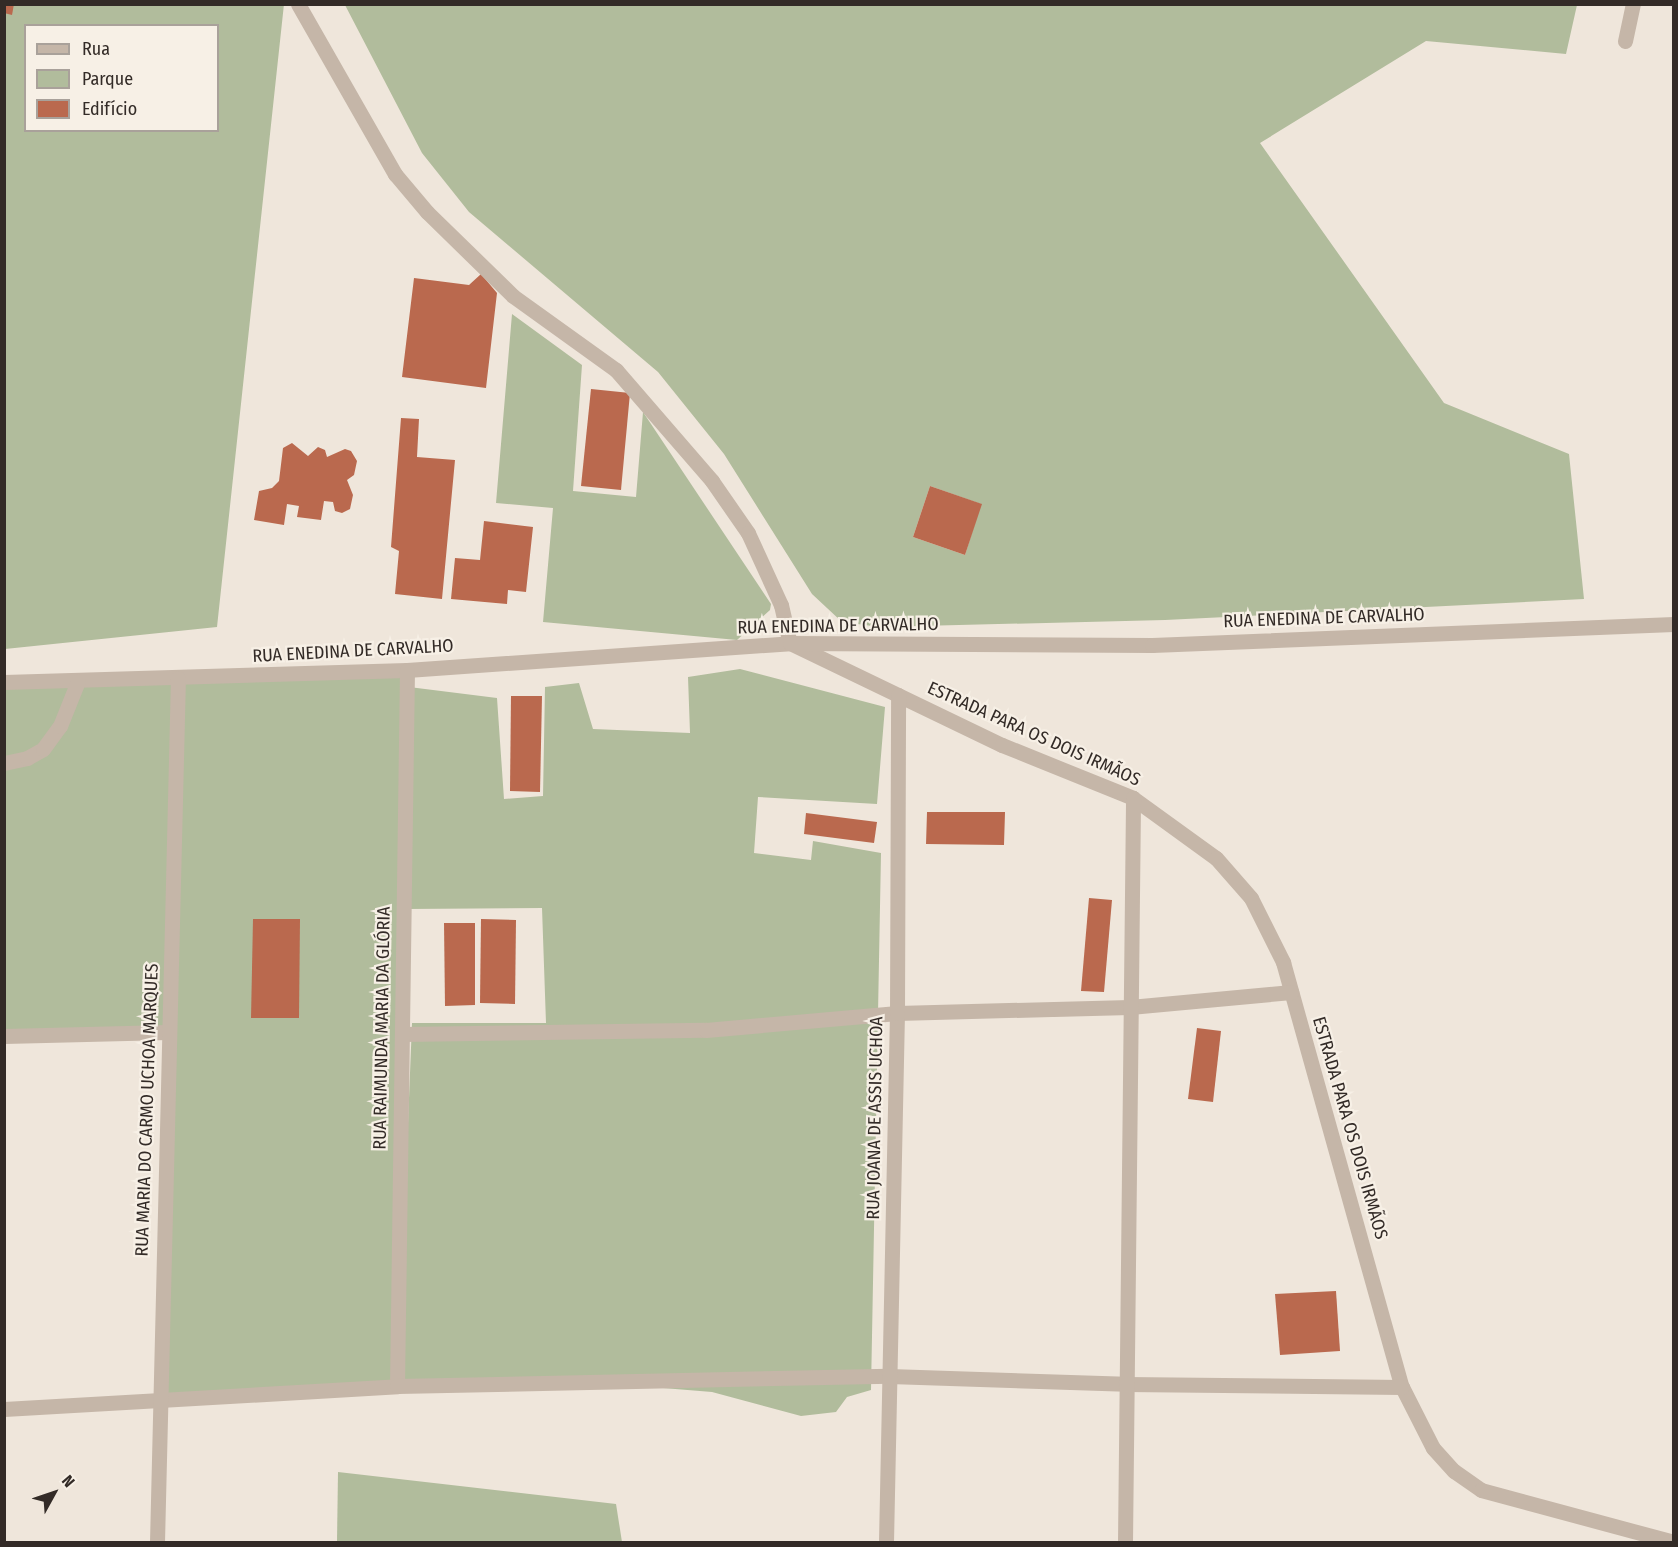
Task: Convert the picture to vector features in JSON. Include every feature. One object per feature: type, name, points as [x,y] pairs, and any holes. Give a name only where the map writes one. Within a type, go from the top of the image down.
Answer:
[{"type":"street","points":[[298,4],[395,174],[427,212],[513,296],[616,370],[712,481],[748,533],[781,605],[790,644]]},
{"type":"street","points":[[1625,41],[1633,4]]},
{"type":"street","name":"RUA ENEDINA DE CARVALHO","points":[[4,682],[407,670],[790,644],[1152,645],[1674,624]]},
{"type":"street","name":"ESTRADA PARA OS DOIS IRMÃOS","points":[[790,644],[1002,745],[1133,798],[1216,858],[1251,898],[1283,962],[1402,1387],[1433,1448],[1454,1471],[1481,1490],[1674,1542]]},
{"type":"street","name":"RUA RAIMUNDA MARIA DA GLÓRIA","points":[[397,1386],[407,670]]},
{"type":"street","name":"RUA MARIA DO CARMO UCHOA MARQUES","points":[[157,1542],[178,678]]},
{"type":"street","points":[[4,763],[27,758],[43,749],[60,726],[78,681]]},
{"type":"street","name":"RUA JOANA DE ASSIS UCHOA","points":[[886,1542],[897,1013],[898,695]]},
{"type":"street","points":[[1125,1542],[1133,798]]},
{"type":"street","points":[[402,1034],[706,1030],[897,1013],[1130,1007],[1291,992]]},
{"type":"street","points":[[4,1036],[168,1032]]},
{"type":"street","points":[[4,1409],[397,1386],[889,1376],[1125,1384],[1402,1387]]},
{"type":"green space","points":[[284,4],[217,627],[5,649],[4,5]]},
{"type":"green space","points":[[345,5],[1577,5],[1566,54],[1426,41],[1260,143],[1444,403],[1569,454],[1584,599],[1165,620],[880,627],[842,622],[812,594],[724,454],[658,372],[469,212],[422,153]],"holes":[[[930,486],[981,504],[965,555],[913,537]]]},
{"type":"green space","points":[[512,314],[582,365],[573,491],[636,497],[643,412],[771,604],[770,610],[737,640],[543,622],[553,508],[496,503]]},
{"type":"green space","points":[[740,669],[885,707],[877,804],[758,797],[754,853],[811,860],[813,841],[881,853],[871,1390],[847,1397],[836,1412],[801,1416],[712,1392],[614,1384],[159,1399],[168,1033],[5,1036],[4,682],[407,670],[398,1374],[412,1023],[546,1023],[542,908],[406,909],[409,687],[497,698],[504,799],[543,796],[545,687],[579,683],[593,729],[690,733],[688,677]]},
{"type":"green space","points":[[338,1472],[616,1504],[622,1542],[337,1542]]},
{"type":"building","points":[[4,4],[14,4],[12,15],[4,13]]},
{"type":"building","points":[[481,274],[497,293],[486,388],[402,377],[414,278],[469,285]]},
{"type":"building","points":[[591,389],[630,393],[621,490],[581,486]]},
{"type":"building","points":[[401,418],[419,419],[417,457],[455,460],[442,599],[395,594],[399,551],[391,547]]},
{"type":"building","points":[[292,443],[308,456],[318,447],[325,450],[327,457],[345,449],[351,451],[357,461],[354,475],[347,480],[353,495],[350,509],[342,513],[335,511],[333,502],[324,501],[321,520],[297,517],[299,506],[287,504],[284,525],[254,520],[259,491],[272,488],[279,481],[283,448]]},
{"type":"building","points":[[930,486],[982,504],[965,555],[913,537]]},
{"type":"building","points":[[484,521],[533,527],[526,592],[508,590],[507,604],[451,599],[455,558],[480,560]]},
{"type":"building","points":[[511,696],[542,696],[540,792],[510,791]]},
{"type":"building","points":[[927,812],[1005,812],[1004,845],[926,844]]},
{"type":"building","points":[[806,813],[877,822],[874,843],[804,834]]},
{"type":"building","points":[[1089,898],[1112,900],[1104,992],[1081,991]]},
{"type":"building","points":[[253,919],[300,919],[299,1018],[251,1018]]},
{"type":"building","points":[[481,919],[516,920],[515,1004],[480,1003]]},
{"type":"building","points":[[444,923],[475,923],[475,1005],[445,1006]]},
{"type":"building","points":[[1197,1028],[1221,1031],[1213,1102],[1188,1099]]},
{"type":"building","points":[[1336,1291],[1340,1351],[1280,1355],[1275,1294]]}]
